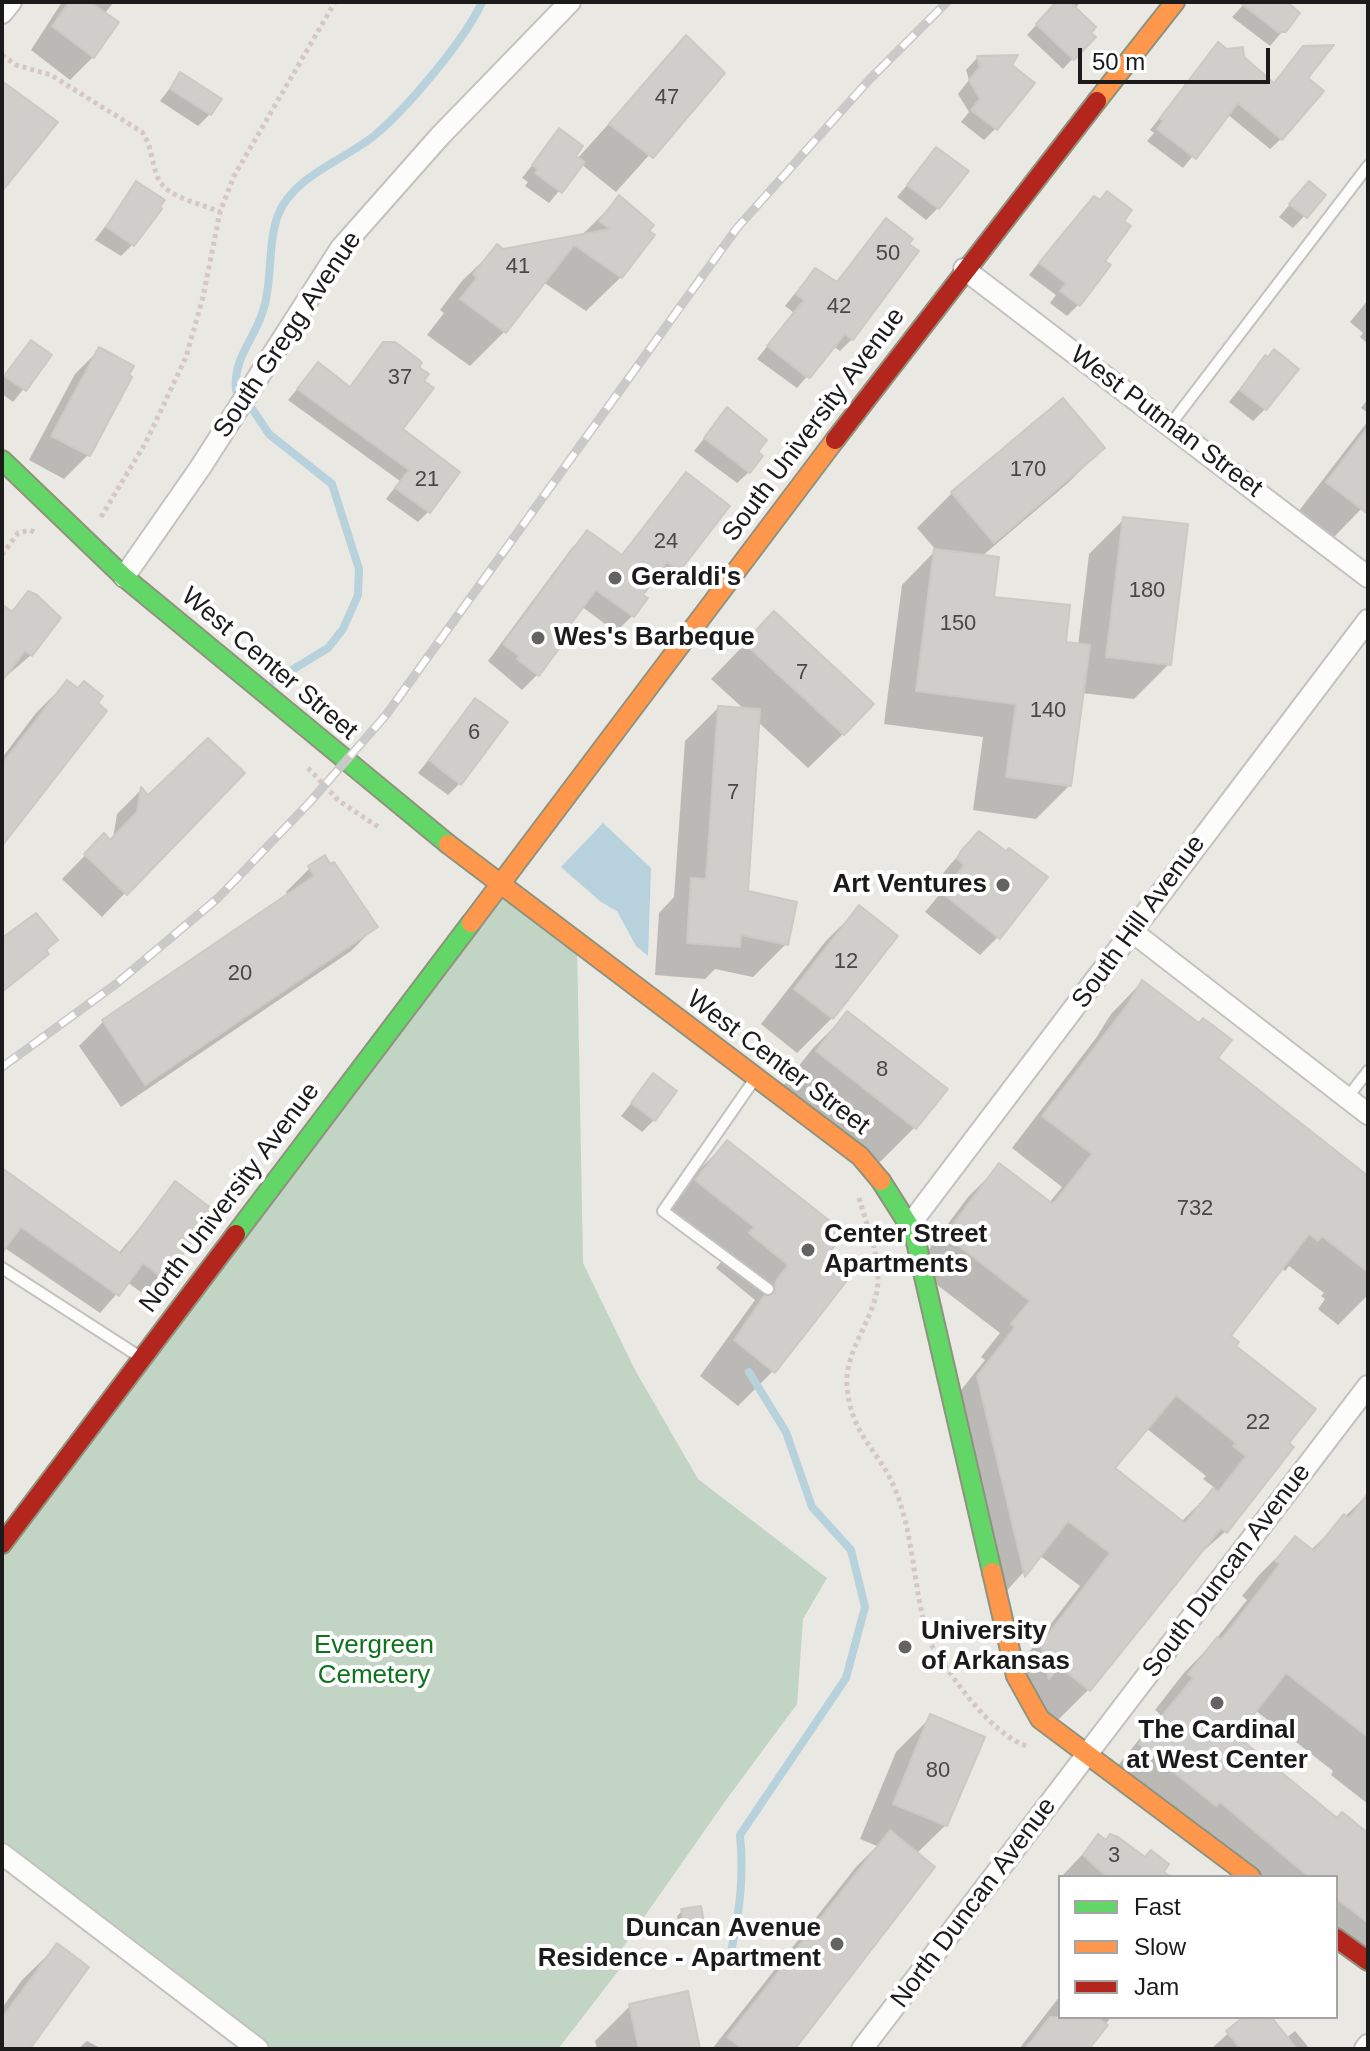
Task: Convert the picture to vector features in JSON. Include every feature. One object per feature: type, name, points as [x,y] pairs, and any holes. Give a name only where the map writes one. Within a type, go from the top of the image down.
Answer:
[{"type":"street","points":[[2,13],[11,2]]},
{"type":"street","name":"South Gregg Avenue","points":[[124,577],[200,468],[341,248],[440,136],[570,2]]},
{"type":"street","name":"South University Avenue","points":[[499,883],[964,269],[1175,2]]},
{"type":"street","name":"West Putman Street","points":[[964,269],[1368,577]]},
{"type":"street","name":"West Center Street","points":[[2,460],[124,577],[390,799],[860,1156],[911,1223],[1016,1676],[1040,1719],[1248,1875]]},
{"type":"street","name":"South Hill Avenue","points":[[911,1223],[1134,933],[1160,891],[1368,620]]},
{"type":"street","name":"North University Avenue","points":[[2,1544],[499,883]]},
{"type":"street","points":[[1134,933],[1368,1114]]},
{"type":"street","name":"South Duncan Avenue","points":[[1086,1756],[1368,1386]]},
{"type":"street","name":"North Duncan Avenue","points":[[862,2049],[1086,1756]]},
{"type":"street","points":[[2,1854],[258,2049]]},
{"type":"street","points":[[1338,1939],[1368,1961]]},
{"type":"lane","points":[[1170,425],[1368,166]]},
{"type":"lane","points":[[1347,1098],[1368,1071]]},
{"type":"lane","points":[[755,1078],[663,1211],[768,1289]]},
{"type":"lane","points":[[2,1268],[142,1358]]},
{"type":"path","points":[[78,531],[105,514],[171,394],[186,357],[203,297],[220,212],[249,146],[335,2]]},
{"type":"path","points":[[2,55],[16,65],[51,75],[142,132],[148,140],[159,181],[166,189],[220,212]]},
{"type":"path","points":[[2,555],[18,533],[30,530],[42,536]]},
{"type":"green space","name":"Evergreen Cemetery","points":[[499,883],[577,945],[583,1263],[635,1370],[698,1479],[827,1578],[803,1619],[797,1704],[621,1950],[629,1957],[558,2049],[258,2049],[2,1854],[2,1544]]},
{"type":"water","points":[[603,823],[651,868],[648,956],[636,946],[617,911],[601,902],[561,867]]},
{"type":"building","points":[[69,2],[90,2],[119,22],[94,58],[52,26]]},
{"type":"building","points":[[1056,2],[1070,2],[1096,27],[1091,33],[1096,37],[1074,60],[1036,24]]},
{"type":"building","points":[[1239,2],[1287,2],[1300,13],[1286,32],[1278,32]]},
{"type":"building","points":[[686,35],[725,73],[653,158],[609,124]]},
{"type":"building","points":[[1218,42],[1227,49],[1243,47],[1244,57],[1274,83],[1303,46],[1334,45],[1308,78],[1324,91],[1282,140],[1238,103],[1196,159],[1157,129],[1163,121],[1160,118]]},
{"type":"building","points":[[1018,55],[1012,65],[1035,83],[997,130],[971,110],[980,99],[969,80],[980,67],[977,56]]},
{"type":"building","points":[[180,72],[222,99],[211,115],[170,89]]},
{"type":"building","points":[[2,81],[58,122],[2,191]]},
{"type":"building","points":[[559,128],[583,146],[576,156],[585,162],[562,193],[535,173],[538,169],[532,165]]},
{"type":"building","points":[[936,147],[969,171],[939,209],[907,185]]},
{"type":"building","points":[[136,181],[165,200],[160,207],[162,209],[134,246],[106,227]]},
{"type":"building","points":[[1309,181],[1326,195],[1307,218],[1289,204]]},
{"type":"building","points":[[1107,191],[1132,210],[1124,221],[1131,226],[1105,261],[1111,265],[1080,306],[1060,291],[1066,283],[1039,263],[1094,196],[1100,200]]},
{"type":"building","points":[[619,195],[654,225],[649,231],[655,235],[622,278],[574,245],[506,333],[460,299],[477,278],[473,274],[497,244],[503,249],[610,229],[599,221]]},
{"type":"building","points":[[886,218],[913,239],[909,244],[919,251],[853,340],[845,334],[810,378],[767,346],[804,300],[796,294],[815,268],[837,282]]},
{"type":"building","points":[[31,340],[52,355],[26,391],[4,376]]},
{"type":"building","points":[[383,342],[395,342],[418,359],[422,363],[419,367],[429,374],[424,381],[434,388],[403,429],[460,472],[430,513],[395,488],[409,470],[297,389],[318,362],[350,387]]},
{"type":"building","points":[[99,347],[134,366],[129,375],[132,377],[90,456],[51,436]]},
{"type":"building","points":[[1274,349],[1299,369],[1266,410],[1240,390],[1265,355],[1268,357]]},
{"type":"building","points":[[1063,398],[1105,448],[994,543],[951,492]]},
{"type":"building","points":[[727,407],[767,440],[758,452],[763,456],[750,473],[704,438]]},
{"type":"building","points":[[1368,427],[1368,514],[1326,482]]},
{"type":"building","points":[[686,472],[730,506],[679,572],[667,562],[643,595],[648,598],[634,617],[596,590],[570,625],[574,628],[539,676],[517,659],[519,656],[503,644],[587,530],[622,555]]},
{"type":"building","points":[[1123,517],[1188,524],[1171,665],[1106,657]]},
{"type":"building","points":[[934,549],[999,557],[994,597],[1070,605],[1066,642],[1090,645],[1071,786],[1006,777],[1016,704],[916,691]]},
{"type":"building","points":[[28,591],[37,595],[61,618],[32,656],[25,651],[2,681],[2,604],[12,612]]},
{"type":"building","points":[[774,611],[874,704],[844,735],[744,643]]},
{"type":"building","points":[[67,680],[78,688],[84,681],[103,696],[98,703],[107,711],[2,846],[2,764]]},
{"type":"building","points":[[475,698],[508,722],[461,785],[429,760]]},
{"type":"building","points":[[718,706],[760,709],[748,891],[797,902],[788,945],[741,935],[740,947],[687,943],[691,878],[706,879]]},
{"type":"building","points":[[208,738],[245,773],[127,895],[84,854],[104,833],[110,840],[137,812],[141,787],[148,795]]},
{"type":"building","name":"Art Ventures","points":[[979,831],[1006,851],[1009,848],[1048,877],[1000,939],[942,893],[964,865],[957,859],[961,851]]},
{"type":"building","points":[[325,855],[330,864],[334,862],[378,927],[145,1085],[102,1020],[314,876],[308,866]]},
{"type":"building","points":[[859,905],[898,936],[833,1019],[794,989]]},
{"type":"building","points":[[36,913],[58,940],[46,950],[49,954],[2,992],[2,938]]},
{"type":"building","points":[[1142,980],[1199,1023],[1203,1018],[1232,1040],[1218,1058],[1368,1176],[1368,1272],[1322,1236],[1318,1241],[1309,1234],[1231,1336],[1239,1342],[1236,1346],[1316,1409],[1289,1443],[1294,1447],[1227,1533],[1221,1528],[1090,1691],[1059,1666],[1049,1679],[1041,1644],[1110,1553],[1068,1521],[1025,1577],[977,1376],[1015,1327],[1011,1324],[1030,1301],[945,1235],[999,1163],[1053,1204],[1092,1154],[1042,1116],[1128,1004]],"holes":[[[1176,1395],[1236,1443],[1233,1446],[1246,1456],[1218,1492],[1213,1488],[1185,1523],[1115,1468]]]},
{"type":"building","points":[[847,1011],[948,1089],[916,1129],[816,1051]]},
{"type":"building","points":[[653,1073],[677,1091],[655,1121],[631,1103]]},
{"type":"building","name":"Center Street Apartments","points":[[727,1140],[845,1233],[826,1257],[849,1278],[775,1373],[734,1340],[764,1296],[775,1293],[776,1281],[788,1265],[749,1233],[754,1227],[695,1180]]},
{"type":"building","points":[[2,1168],[121,1254],[175,1181],[215,1211],[164,1279],[143,1263],[119,1296],[21,1227],[2,1253]]},
{"type":"building","name":"The Cardinal at West Center","points":[[1368,1493],[1368,1737],[1286,1673],[1237,1736],[1337,1818],[1342,1812],[1368,1833],[1368,1923],[1338,1900],[1338,1875],[1307,1875],[1220,1802],[1216,1806],[1139,1744],[1193,1678],[1188,1674],[1217,1637],[1221,1640],[1280,1564],[1275,1561],[1295,1536],[1314,1551],[1344,1514],[1349,1518]]},
{"type":"building","points":[[930,1714],[985,1737],[947,1826],[893,1804]]},
{"type":"building","name":"Duncan Avenue Residence - Apartment","points":[[890,1830],[935,1867],[795,2049],[743,2049],[727,2037]]},
{"type":"building","points":[[1098,1834],[1106,1840],[1110,1834],[1145,1857],[1151,1850],[1169,1864],[1164,1872],[1168,1875],[1105,1875],[1083,1855]]},
{"type":"building","points":[[701,1906],[705,1927],[686,1931],[681,1909]]},
{"type":"building","points":[[57,1943],[89,1967],[30,2049],[2,2049],[2,2018]]},
{"type":"building","name":"Duncan Avenue Residence - Apartment","points":[[688,1991],[700,2049],[639,2049],[629,2004]]},
{"type":"building","points":[[1050,2017],[1100,2019],[1108,2025],[1089,2049],[1025,2049]]},
{"type":"building","points":[[1241,2019],[1273,2019],[1297,2049],[1241,2049],[1226,2031]]},
{"type":"waterway","points":[[236,390],[238,368],[266,299],[272,238],[285,201],[307,179],[375,135],[403,108],[449,54],[482,2]]},
{"type":"waterway","points":[[251,407],[269,434],[332,484],[359,569],[358,595],[343,629],[328,648],[274,681]]},
{"type":"waterway","points":[[732,1947],[740,1891],[740,1835],[846,1678],[865,1607],[851,1550],[812,1507],[786,1432],[749,1372]]},
{"type":"railway","points":[[2,1067],[116,984],[218,898],[309,803],[386,715],[737,228],[869,80],[947,2]]},
{"type":"traffic: fast","points":[[2,460],[124,577],[448,844]]},
{"type":"traffic: fast","points":[[236,1234],[471,923]]},
{"type":"traffic: fast","points":[[881,1181],[914,1233],[992,1572]]},
{"type":"traffic: slow","points":[[1097,101],[1175,2]]},
{"type":"traffic: slow","points":[[471,923],[835,440]]},
{"type":"traffic: slow","points":[[448,844],[860,1156],[881,1181]]},
{"type":"traffic: slow","points":[[992,1572],[1016,1676],[1040,1719],[1248,1875]]},
{"type":"traffic: jam","points":[[835,440],[1097,101]]},
{"type":"traffic: jam","points":[[2,1544],[236,1234]]},
{"type":"traffic: jam","points":[[1338,1939],[1368,1961]]},
{"type":"place","name":"Geraldi's","points":[[615,578]]},
{"type":"place","name":"Wes's Barbeque","points":[[538,638]]},
{"type":"place","name":"Art Ventures","points":[[1003,885]]},
{"type":"place","name":"Center Street Apartments","points":[[808,1250]]},
{"type":"place","name":"University of Arkansas","points":[[905,1647]]},
{"type":"place","name":"The Cardinal at West Center","points":[[1217,1703]]},
{"type":"place","name":"Duncan Avenue Residence - Apartment","points":[[837,1944]]}]
